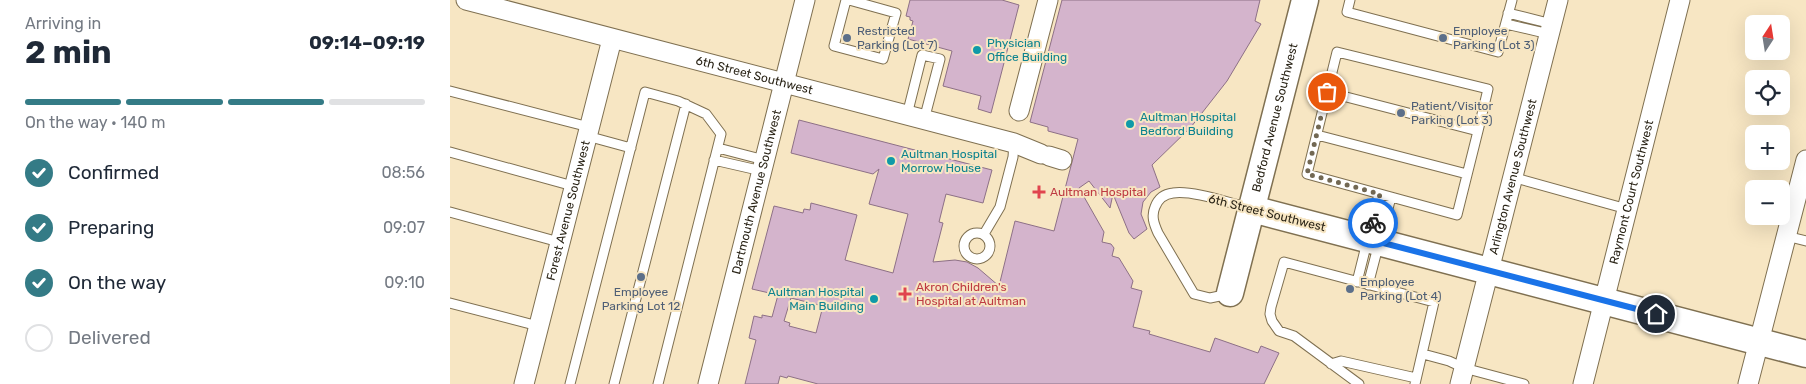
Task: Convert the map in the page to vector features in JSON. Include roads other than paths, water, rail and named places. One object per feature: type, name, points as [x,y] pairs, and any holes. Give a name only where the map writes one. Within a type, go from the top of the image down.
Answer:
[{"type":"street","name":"6th Street Southwest","points":[[466,0],[505,5],[612,39],[1014,143],[1051,157]]},
{"type":"street","name":"Dartmouth Avenue Southwest","points":[[708,384],[805,0]]},
{"type":"street","points":[[1014,143],[1018,115],[1048,0]]},
{"type":"street","name":"Bedford Avenue Southwest","points":[[1230,294],[1305,0]]},
{"type":"street","name":"Arlington Avenue Southwest","points":[[1462,376],[1558,0]]},
{"type":"street","name":"Raymont Court Southwest","points":[[1582,384],[1680,0]]},
{"type":"street","name":"Forest Avenue Southwest","points":[[524,384],[612,39]]},
{"type":"street","points":[[1748,384],[1806,160]]},
{"type":"street","name":"6th Street Southwest","points":[[1252,209],[1806,354]]},
{"type":"lane","points":[[847,0],[896,13],[883,59],[834,46],[847,0]]},
{"type":"lane","points":[[1350,0],[1347,12],[1498,52],[1512,0]]},
{"type":"lane","points":[[1508,13],[1551,29]]},
{"type":"lane","points":[[1506,24],[1551,29]]},
{"type":"lane","points":[[1337,52],[1488,89],[1478,131],[1457,214],[1307,174],[1337,52]]},
{"type":"lane","points":[[922,55],[940,59],[916,118],[922,55]]},
{"type":"lane","points":[[450,92],[588,132],[631,148]]},
{"type":"lane","points":[[570,384],[645,92],[686,104],[706,114],[721,134],[658,384]]},
{"type":"lane","points":[[1327,92],[1478,131]]},
{"type":"lane","points":[[614,384],[686,104]]},
{"type":"lane","points":[[1317,135],[1467,174]]},
{"type":"lane","points":[[984,234],[1000,208],[1013,157],[1014,143]]},
{"type":"lane","points":[[718,148],[763,165]]},
{"type":"lane","points":[[450,152],[573,186]]},
{"type":"lane","points":[[714,160],[763,165]]},
{"type":"lane","points":[[1512,178],[1627,210]]},
{"type":"lane","name":"6th Street Southwest","points":[[1230,294],[1210,298],[1194,294],[1154,226],[1153,212],[1161,198],[1173,192],[1192,194],[1252,209]]},
{"type":"lane","points":[[1368,285],[1380,194]]},
{"type":"lane","points":[[1358,282],[1391,197]]},
{"type":"lane","points":[[450,212],[559,242]]},
{"type":"lane","points":[[1786,236],[1806,241]]},
{"type":"lane","points":[[1331,364],[1341,362],[1416,381],[1434,302],[1284,262],[1271,307],[1272,321],[1279,330],[1294,336],[1331,364],[1359,384]]},
{"type":"lane","points":[[450,303],[538,326]]},
{"type":"lane","points":[[1423,354],[1450,361],[1462,376],[1524,384]]},
{"type":"place","name":"Restricted Parking (Lot 7)","points":[[847,38]]},
{"type":"place","name":"Employee Parking (Lot 3)","points":[[1443,38]]},
{"type":"place","name":"Physician Office Building","points":[[977,50]]},
{"type":"place","name":"Patient/Visitor Parking (Lot 3)","points":[[1401,113]]},
{"type":"place","name":"Aultman Hospital Bedford Building","points":[[1130,124]]},
{"type":"place","name":"Aultman Hospital Morrow House","points":[[891,161]]},
{"type":"place","name":"Aultman Hospital","points":[[1039,192]]},
{"type":"place","name":"Employee Parking Lot 12","points":[[641,277]]},
{"type":"place","name":"Employee Parking (Lot 4)","points":[[1350,289]]},
{"type":"place","name":"Akron Children's Hospital at Aultman","points":[[905,294]]},
{"type":"place","name":"Aultman Hospital Main Building","points":[[874,299]]}]
